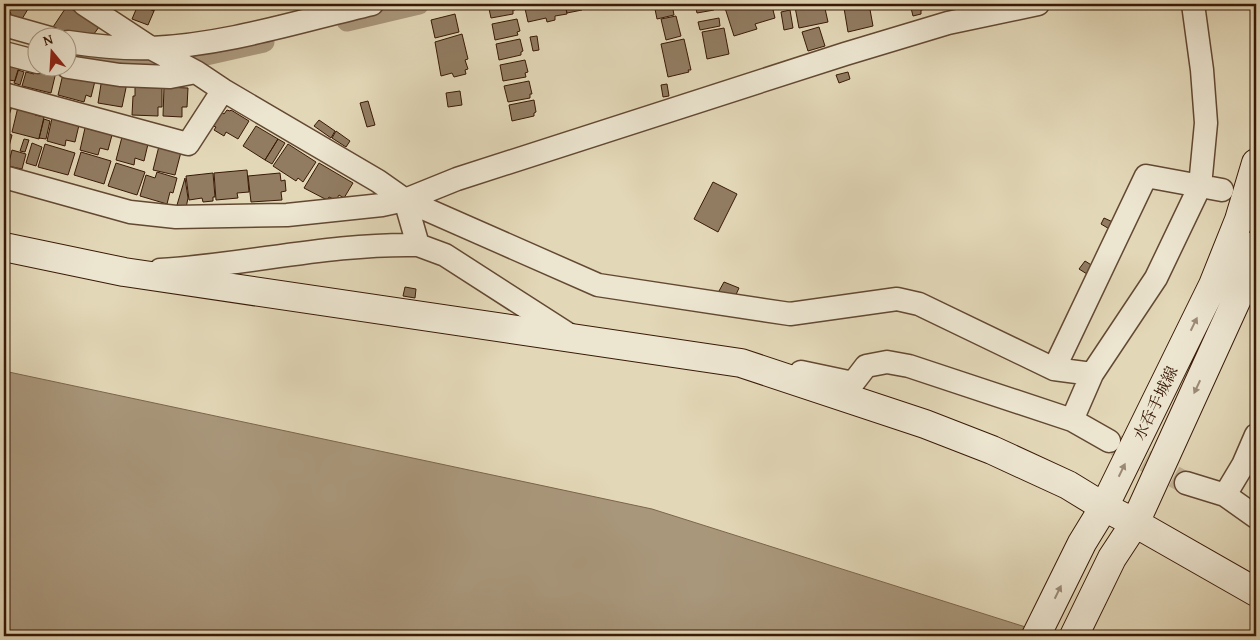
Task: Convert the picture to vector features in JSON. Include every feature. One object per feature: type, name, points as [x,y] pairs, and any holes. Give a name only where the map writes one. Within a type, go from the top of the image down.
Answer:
[{"type":"street","points":[[84,4],[155,50],[191,69],[223,90],[378,181],[405,200],[598,285],[790,314],[897,299],[919,304],[1054,368],[1092,374]]},
{"type":"street","points":[[78,43],[155,50],[241,36],[372,4]]},
{"type":"street","points":[[4,178],[130,212],[176,217],[287,214],[364,208],[405,200],[457,179],[845,54],[948,23],[1038,4]]},
{"type":"street","points":[[1072,420],[1092,374],[1156,278],[1211,188],[1202,70],[1193,4]]},
{"type":"street","points":[[4,25],[28,32]]},
{"type":"street","points":[[4,52],[28,60]]},
{"type":"street","points":[[78,69],[120,75],[170,78],[191,69]]},
{"type":"street","points":[[4,94],[188,144],[223,90]]},
{"type":"street","name":"水呑手城線","points":[[1036,636],[1082,543],[1104,507],[1213,285],[1240,220],[1256,163]]},
{"type":"street","points":[[1054,368],[1146,176],[1211,188]]},
{"type":"street","points":[[405,200],[418,246]]},
{"type":"street","points":[[124,272],[190,268],[347,248],[395,245],[418,246],[445,255],[576,339]]},
{"type":"street","name":"水呑手城線","points":[[1074,636],[1112,558],[1135,522],[1237,299],[1256,245]]},
{"type":"street","points":[[4,247],[124,272],[773,367],[853,383],[866,366],[887,362],[909,366],[1072,420],[1109,441]]},
{"type":"street","points":[[741,363],[925,424],[992,450],[1068,485],[1256,592]]},
{"type":"street","points":[[1225,495],[1250,469],[1256,435]]},
{"type":"street","points":[[1186,483],[1225,495],[1256,517]]},
{"type":"shaded area","points":[[4,371],[652,509],[1054,636],[4,636]]},
{"type":"building","points":[[4,4],[31,4],[22,19],[10,15],[11,13],[4,8]]},
{"type":"building","points":[[139,4],[157,4],[154,11]]},
{"type":"building","points":[[488,4],[514,4],[515,10],[513,10],[513,14],[491,18]]},
{"type":"building","points":[[524,4],[565,4],[567,14],[555,16],[555,20],[547,22],[546,18],[528,22]]},
{"type":"building","points":[[565,4],[581,4],[582,10],[567,13]]},
{"type":"building","points":[[654,4],[672,4],[674,15],[657,19]]},
{"type":"building","points":[[695,4],[719,4],[720,6],[714,7],[714,10],[697,13]]},
{"type":"building","points":[[738,4],[782,4],[783,7],[773,10],[775,18],[755,24],[757,29],[734,36],[725,8]]},
{"type":"building","points":[[804,4],[824,4],[828,22],[799,28],[795,7],[804,6]]},
{"type":"building","points":[[869,4],[873,26],[848,32],[844,8]]},
{"type":"building","points":[[910,4],[934,5],[921,10],[921,14],[913,16]]},
{"type":"building","points":[[138,5],[154,11],[148,25],[132,19]]},
{"type":"building","points":[[67,6],[99,27],[91,38],[78,35],[78,28],[53,27]]},
{"type":"building","points":[[790,10],[793,28],[784,30],[781,12]]},
{"type":"building","points":[[455,14],[459,32],[435,38],[431,20]]},
{"type":"building","points":[[676,16],[681,36],[666,40],[661,19]]},
{"type":"building","points":[[719,18],[720,26],[700,30],[698,22]]},
{"type":"building","points":[[517,19],[520,31],[517,32],[518,35],[495,40],[492,24]]},
{"type":"building","points":[[819,27],[825,46],[808,51],[802,32]]},
{"type":"building","points":[[724,28],[729,54],[707,59],[702,32]]},
{"type":"building","points":[[462,34],[468,59],[465,60],[468,69],[465,70],[466,74],[454,77],[452,73],[441,76],[435,42]]},
{"type":"building","points":[[537,36],[539,50],[533,51],[530,37]]},
{"type":"building","points":[[520,39],[523,51],[521,55],[499,60],[496,44]]},
{"type":"building","points":[[684,39],[691,70],[668,77],[661,44]]},
{"type":"building","points":[[525,60],[528,72],[525,73],[526,77],[503,81],[500,65]]},
{"type":"building","points":[[4,61],[20,65],[15,81],[9,80],[7,85],[4,84]]},
{"type":"building","points":[[18,70],[24,72],[20,85],[14,83]]},
{"type":"building","points":[[26,72],[28,72],[28,78],[55,78],[51,93],[22,86]]},
{"type":"building","points":[[848,72],[850,79],[839,83],[836,75]]},
{"type":"building","points":[[78,77],[95,81],[91,97],[86,95],[84,102],[58,95],[62,78]]},
{"type":"building","points":[[102,78],[127,83],[122,107],[98,103]]},
{"type":"building","points":[[529,81],[532,94],[530,94],[530,98],[508,102],[504,86]]},
{"type":"building","points":[[135,84],[162,84],[162,107],[158,107],[158,116],[132,115]]},
{"type":"building","points":[[667,84],[669,96],[663,97],[661,85]]},
{"type":"building","points":[[164,87],[188,88],[187,107],[182,107],[182,117],[163,116]]},
{"type":"building","points":[[460,91],[462,105],[448,107],[446,93]]},
{"type":"building","points":[[534,100],[536,112],[534,116],[512,121],[509,105]]},
{"type":"building","points":[[368,101],[375,125],[367,127],[360,103]]},
{"type":"building","points":[[4,104],[12,106],[4,131]]},
{"type":"building","points":[[18,107],[36,111],[35,115],[44,117],[39,139],[12,132]]},
{"type":"building","points":[[227,110],[231,110],[249,121],[238,139],[226,132],[224,136],[214,130],[216,127],[213,126],[221,112],[224,114]]},
{"type":"building","points":[[52,118],[79,125],[75,142],[66,140],[65,146],[47,141]]},
{"type":"building","points":[[44,119],[50,121],[46,139],[39,138]]},
{"type":"building","points":[[319,120],[335,131],[331,138],[314,126]]},
{"type":"building","points":[[256,126],[278,139],[265,160],[243,146]]},
{"type":"building","points":[[85,128],[112,135],[108,150],[100,148],[98,155],[80,150]]},
{"type":"building","points":[[336,131],[350,141],[346,147],[332,138]]},
{"type":"building","points":[[4,133],[12,135],[5,162],[4,161]]},
{"type":"building","points":[[122,137],[148,144],[144,161],[135,158],[134,165],[116,160]]},
{"type":"building","points":[[24,139],[29,140],[25,152],[20,151]]},
{"type":"building","points":[[278,139],[285,143],[272,164],[265,160]]},
{"type":"building","points":[[32,143],[42,147],[36,166],[26,163]]},
{"type":"building","points":[[45,144],[75,153],[68,175],[38,167]]},
{"type":"building","points":[[288,144],[316,162],[303,182],[298,178],[296,181],[273,166]]},
{"type":"building","points":[[159,146],[181,152],[175,175],[153,170]]},
{"type":"building","points":[[12,150],[26,154],[22,169],[8,166]]},
{"type":"building","points":[[81,152],[111,161],[104,184],[74,175]]},
{"type":"building","points":[[116,163],[145,172],[137,195],[108,186]]},
{"type":"building","points":[[319,163],[353,183],[344,198],[339,195],[336,200],[329,197],[327,200],[304,188]]},
{"type":"building","points":[[247,170],[249,192],[237,193],[238,198],[216,200],[214,173]]},
{"type":"building","points":[[157,172],[177,178],[173,193],[170,192],[167,204],[140,196],[146,175],[155,178]]},
{"type":"building","points":[[213,173],[215,197],[213,197],[213,201],[203,202],[202,198],[189,200],[186,176]]},
{"type":"building","points":[[280,173],[281,181],[285,180],[286,191],[281,192],[282,200],[251,202],[248,176]]},
{"type":"building","points":[[185,178],[188,198],[186,208],[177,205]]},
{"type":"building","points":[[713,182],[737,194],[718,232],[694,219]]},
{"type":"building","points":[[1104,218],[1115,223],[1111,230],[1101,224]]},
{"type":"building","points":[[1085,261],[1093,266],[1087,274],[1079,269]]},
{"type":"building","points":[[724,282],[739,288],[734,299],[719,291]]},
{"type":"building","points":[[405,287],[416,289],[415,298],[403,296]]},
{"type":"waterway","points":[[347,21],[419,4]]},
{"type":"waterway","points":[[78,57],[118,63],[175,62],[264,42]]},
{"type":"tunnel","points":[[1116,445],[1186,483]]}]
